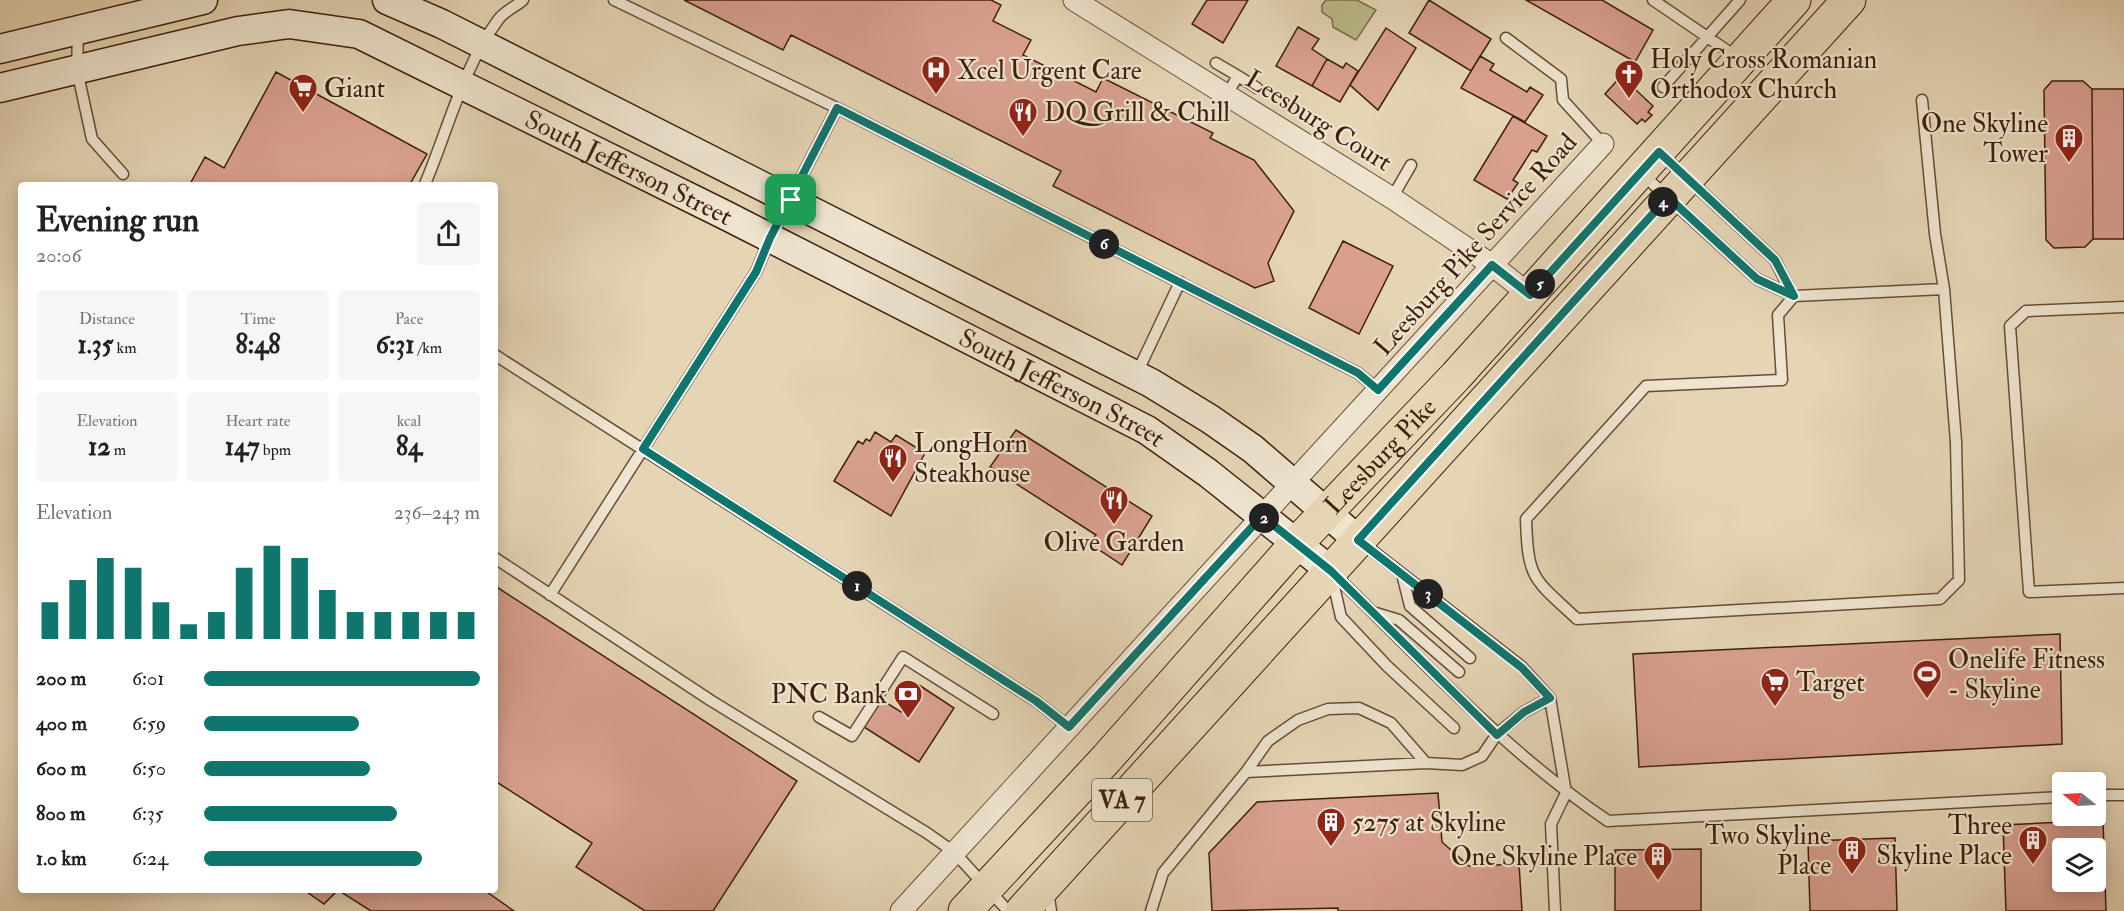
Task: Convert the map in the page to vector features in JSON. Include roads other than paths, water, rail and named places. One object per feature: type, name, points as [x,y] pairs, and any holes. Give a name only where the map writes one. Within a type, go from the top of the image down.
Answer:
[{"type":"main road","name":"Leesburg Pike","points":[[987,903],[1107,758],[1296,544],[1530,295],[1794,0]]},
{"type":"main road","name":"Leesburg Pike","points":[[1022,911],[1049,897],[1358,540],[1849,0]]},
{"type":"main road","points":[[1811,42],[1862,0]]},
{"type":"street","points":[[0,49],[203,0]]},
{"type":"street","name":"South Jefferson Street","points":[[387,0],[484,45],[1136,375],[1210,418],[1253,450],[1358,540]]},
{"type":"street","name":"Leesburg Court","points":[[1076,1],[1135,31],[1227,94],[1392,198],[1492,265],[1530,295]]},
{"type":"street","name":"South Jefferson Street","points":[[0,88],[238,31],[289,24],[360,34],[770,238],[1147,430],[1208,473],[1331,571]]},
{"type":"street","name":"Leesburg Pike Service Road","points":[[901,911],[1603,144]]},
{"type":"lane","points":[[425,182],[463,84],[484,45],[499,18],[523,0]]},
{"type":"lane","points":[[614,0],[837,108],[1180,282],[1358,373],[1378,390]]},
{"type":"lane","points":[[1653,0],[1741,60]]},
{"type":"lane","points":[[1663,87],[1740,0]]},
{"type":"lane","points":[[78,29],[77,70],[92,139],[123,174]]},
{"type":"lane","points":[[1506,38],[1561,79],[1563,100],[1603,144]]},
{"type":"lane","points":[[1216,63],[1257,88]]},
{"type":"lane","points":[[1227,94],[1238,76]]},
{"type":"lane","points":[[1794,296],[1778,315],[1782,380],[1646,386],[1526,519],[1528,560],[1538,583],[1577,619],[1940,599],[1959,580],[1956,442],[1944,290],[1935,234],[1922,100]]},
{"type":"lane","points":[[550,595],[756,272],[770,238],[837,108]]},
{"type":"lane","points":[[1650,163],[1677,187],[1775,260],[1794,296]]},
{"type":"lane","points":[[1650,163],[1677,187],[1757,279],[1794,296],[1944,290]]},
{"type":"lane","points":[[1392,198],[1411,165]]},
{"type":"lane","points":[[1136,375],[1180,282]]},
{"type":"lane","points":[[2124,307],[2026,311],[2010,326],[2029,592],[2124,588]]},
{"type":"lane","points":[[498,357],[1036,701],[1069,727]]},
{"type":"lane","points":[[1358,540],[1522,668],[1550,698],[1566,793],[1551,825],[1555,911]]},
{"type":"lane","points":[[498,560],[710,699],[913,824],[954,852],[987,903]]},
{"type":"lane","points":[[1331,571],[1497,735],[1566,793],[1608,821],[2052,798]]},
{"type":"lane","points":[[1331,571],[1341,617],[1387,666],[1454,728]]},
{"type":"lane","points":[[1402,574],[1410,606],[1470,658]]},
{"type":"lane","points":[[1373,612],[1399,620],[1459,672]]},
{"type":"lane","points":[[819,717],[852,736],[903,657],[993,714]]},
{"type":"lane","points":[[1246,772],[1426,763],[1462,765],[1482,756],[1497,735],[1524,712],[1550,698]]},
{"type":"lane","points":[[1151,911],[1163,873],[1246,772],[1268,741],[1298,720],[1328,709],[1359,708],[1391,723],[1426,763]]},
{"type":"lane","points":[[2106,795],[2124,795]]},
{"type":"place","name":"Xcel Urgent Care","points":[[936,96]]},
{"type":"place","name":"Holy Cross Romanian Orthodox Church","points":[[1629,100]]},
{"type":"place","name":"Giant","points":[[303,114]]},
{"type":"place","name":"DQ Grill & Chill","points":[[1023,138]]},
{"type":"place","name":"One Skyline Tower","points":[[2069,164]]},
{"type":"place","name":"LongHorn Steakhouse","points":[[893,484]]},
{"type":"place","name":"Olive Garden","points":[[1114,526]]},
{"type":"place","name":"Onelife Fitness - Skyline","points":[[1927,700]]},
{"type":"place","name":"Target","points":[[1775,708]]},
{"type":"place","name":"PNC Bank","points":[[908,720]]},
{"type":"place","name":"5275 at Skyline","points":[[1331,848]]},
{"type":"place","name":"Three Skyline Place","points":[[2033,866]]},
{"type":"place","name":"Two Skyline Place","points":[[1852,876]]},
{"type":"place","name":"One Skyline Place","points":[[1658,882]]}]
